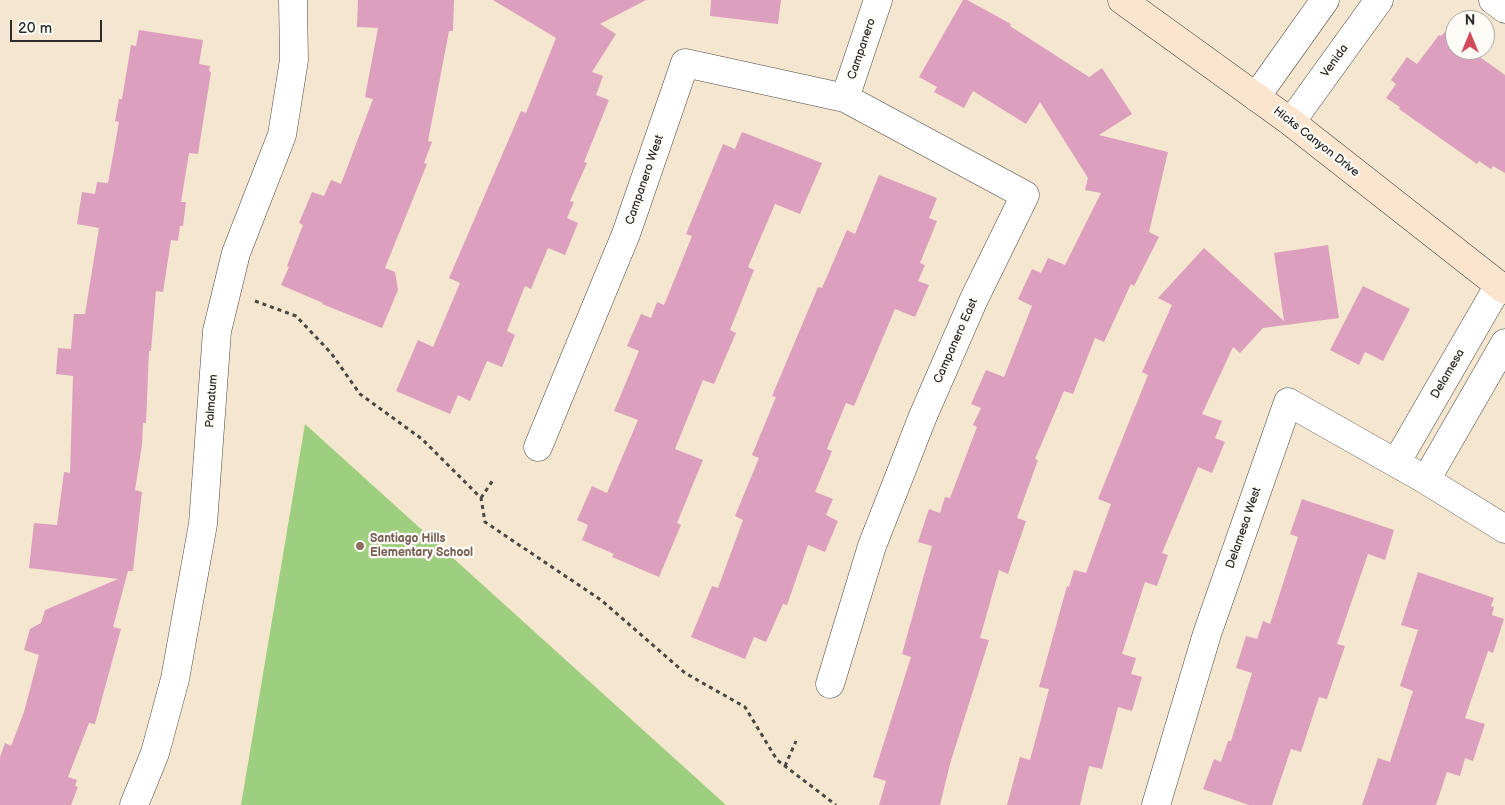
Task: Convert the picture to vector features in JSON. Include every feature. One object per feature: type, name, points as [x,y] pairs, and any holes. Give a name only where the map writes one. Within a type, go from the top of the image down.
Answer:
[{"type":"street","name":"Palmatum","points":[[134,805],[154,753],[174,679],[203,524],[217,332],[236,252],[282,135],[294,60],[293,0]]},
{"type":"street","name":"Campanero","points":[[845,98],[878,0]]},
{"type":"street","name":"Hicks Canyon Drive","points":[[1122,0],[1290,122],[1502,287]]},
{"type":"street","points":[[1256,97],[1325,0]]},
{"type":"street","points":[[1493,0],[1505,9]]},
{"type":"street","name":"Venida","points":[[1290,122],[1372,3]]},
{"type":"street","name":"Campanero West","points":[[538,447],[626,234],[686,63],[845,98]]},
{"type":"street","name":"Campanero East","points":[[830,684],[872,546],[923,416],[974,299],[1025,196],[845,98]]},
{"type":"street","name":"Delamesa","points":[[1396,463],[1502,287]]},
{"type":"street","points":[[1426,480],[1505,343]]},
{"type":"street","name":"Delamesa West","points":[[1156,805],[1207,634],[1288,402],[1426,480],[1505,528]]},
{"type":"path","points":[[252,300],[296,316],[331,353],[360,394],[422,439],[481,498],[484,522],[601,600],[686,673],[745,706],[778,760],[836,805]]},
{"type":"path","points":[[481,498],[494,480]]},
{"type":"path","points":[[785,766],[796,741]]},
{"type":"green space","name":"Santiago Hills Elementary School","points":[[305,424],[726,805],[241,805]]},
{"type":"building","points":[[358,0],[454,0],[453,31],[449,31],[428,141],[432,142],[424,163],[427,164],[385,268],[395,272],[398,290],[382,328],[281,285],[303,225],[299,223],[312,192],[324,196],[331,180],[341,184],[373,99],[365,97],[378,28],[357,27]]},
{"type":"building","points":[[493,0],[646,0],[600,24],[616,34],[592,72],[603,76],[596,95],[609,100],[584,162],[587,163],[570,201],[574,202],[567,218],[578,223],[565,255],[548,248],[531,289],[525,286],[507,331],[515,335],[502,367],[487,361],[470,401],[458,395],[450,414],[396,391],[418,340],[433,347],[460,283],[449,278],[521,111],[526,113],[556,38]]},
{"type":"building","points":[[711,0],[781,0],[778,24],[710,16]]},
{"type":"building","points":[[963,0],[967,0],[1011,24],[1010,26],[1089,77],[1102,68],[1132,114],[1099,135],[1168,152],[1149,232],[1159,237],[1134,286],[1131,284],[1104,342],[1095,338],[1073,394],[1064,391],[1035,459],[1038,460],[1017,518],[1026,521],[1008,574],[999,570],[980,638],[989,640],[950,764],[940,805],[879,805],[886,781],[873,777],[911,657],[902,654],[932,546],[918,542],[929,509],[940,513],[945,497],[950,498],[977,427],[973,425],[981,408],[971,404],[986,370],[1004,377],[1032,306],[1018,299],[1032,269],[1041,273],[1048,258],[1065,265],[1101,193],[1085,190],[1088,178],[1040,102],[1026,124],[973,91],[964,108],[934,92],[937,87],[919,77]]},
{"type":"building","points":[[139,30],[203,40],[199,64],[210,66],[209,71],[211,72],[198,154],[189,153],[181,202],[186,202],[183,226],[180,226],[178,241],[171,240],[163,292],[156,291],[151,351],[149,351],[146,423],[143,423],[142,445],[135,490],[142,492],[133,571],[128,571],[113,627],[121,629],[95,724],[89,723],[68,777],[77,780],[75,786],[78,787],[71,805],[0,805],[0,757],[5,743],[11,746],[24,712],[39,655],[24,650],[30,629],[41,623],[45,610],[118,579],[29,568],[34,523],[57,525],[64,472],[70,473],[73,376],[56,374],[58,348],[71,349],[74,314],[85,314],[99,228],[77,224],[82,192],[95,194],[97,182],[108,183],[119,122],[115,121],[119,99],[122,99],[131,45],[136,46]]},
{"type":"building","points":[[1445,32],[1445,60],[1484,60],[1505,75],[1505,173],[1493,166],[1491,169],[1479,161],[1477,164],[1386,98],[1396,84],[1391,80],[1407,57],[1417,64],[1439,35],[1441,36]]},
{"type":"building","points":[[742,132],[822,163],[800,214],[775,204],[748,267],[754,270],[730,330],[736,333],[714,384],[703,380],[675,449],[703,460],[677,523],[681,525],[659,577],[612,557],[614,554],[582,540],[588,525],[577,520],[592,486],[607,493],[638,420],[614,411],[639,351],[627,346],[641,314],[651,318],[657,302],[664,305],[692,236],[686,234],[723,144],[735,149]]},
{"type":"building","points":[[879,175],[937,198],[929,218],[937,221],[920,263],[925,265],[918,281],[929,285],[915,317],[895,309],[854,406],[846,403],[827,449],[832,451],[815,492],[833,499],[826,515],[838,521],[825,552],[808,545],[787,605],[783,604],[766,642],[754,637],[745,659],[691,637],[712,586],[718,588],[743,520],[735,516],[759,458],[752,455],[776,397],[772,396],[818,287],[822,288],[847,230],[855,234]]},
{"type":"building","points":[[1328,245],[1339,318],[1263,328],[1240,353],[1233,347],[1202,414],[1222,421],[1215,438],[1225,442],[1212,473],[1198,467],[1162,553],[1168,555],[1157,586],[1145,582],[1122,654],[1136,658],[1131,674],[1142,677],[1132,711],[1118,707],[1102,769],[1089,766],[1080,805],[1007,805],[1020,757],[1030,760],[1049,689],[1039,687],[1067,586],[1069,587],[1074,570],[1086,573],[1111,504],[1098,499],[1148,375],[1142,372],[1172,305],[1158,298],[1204,248],[1284,321],[1274,253]]},
{"type":"building","points":[[1363,286],[1410,309],[1383,361],[1365,352],[1359,365],[1330,350]]},
{"type":"building","points":[[1302,499],[1394,530],[1385,560],[1368,554],[1337,644],[1345,646],[1327,699],[1319,697],[1301,752],[1291,749],[1272,805],[1249,805],[1203,789],[1214,759],[1221,762],[1228,741],[1231,741],[1252,673],[1236,668],[1246,636],[1257,639],[1263,621],[1270,624],[1298,537],[1290,534]]},
{"type":"building","points":[[1418,572],[1494,598],[1491,606],[1494,607],[1492,615],[1504,619],[1493,653],[1488,651],[1465,718],[1485,724],[1473,761],[1465,758],[1460,776],[1447,772],[1436,805],[1362,805],[1378,758],[1390,762],[1413,691],[1400,686],[1418,630],[1401,625]]},
{"type":"place","name":"Santiago Hills Elementary School","points":[[360,546]]}]
